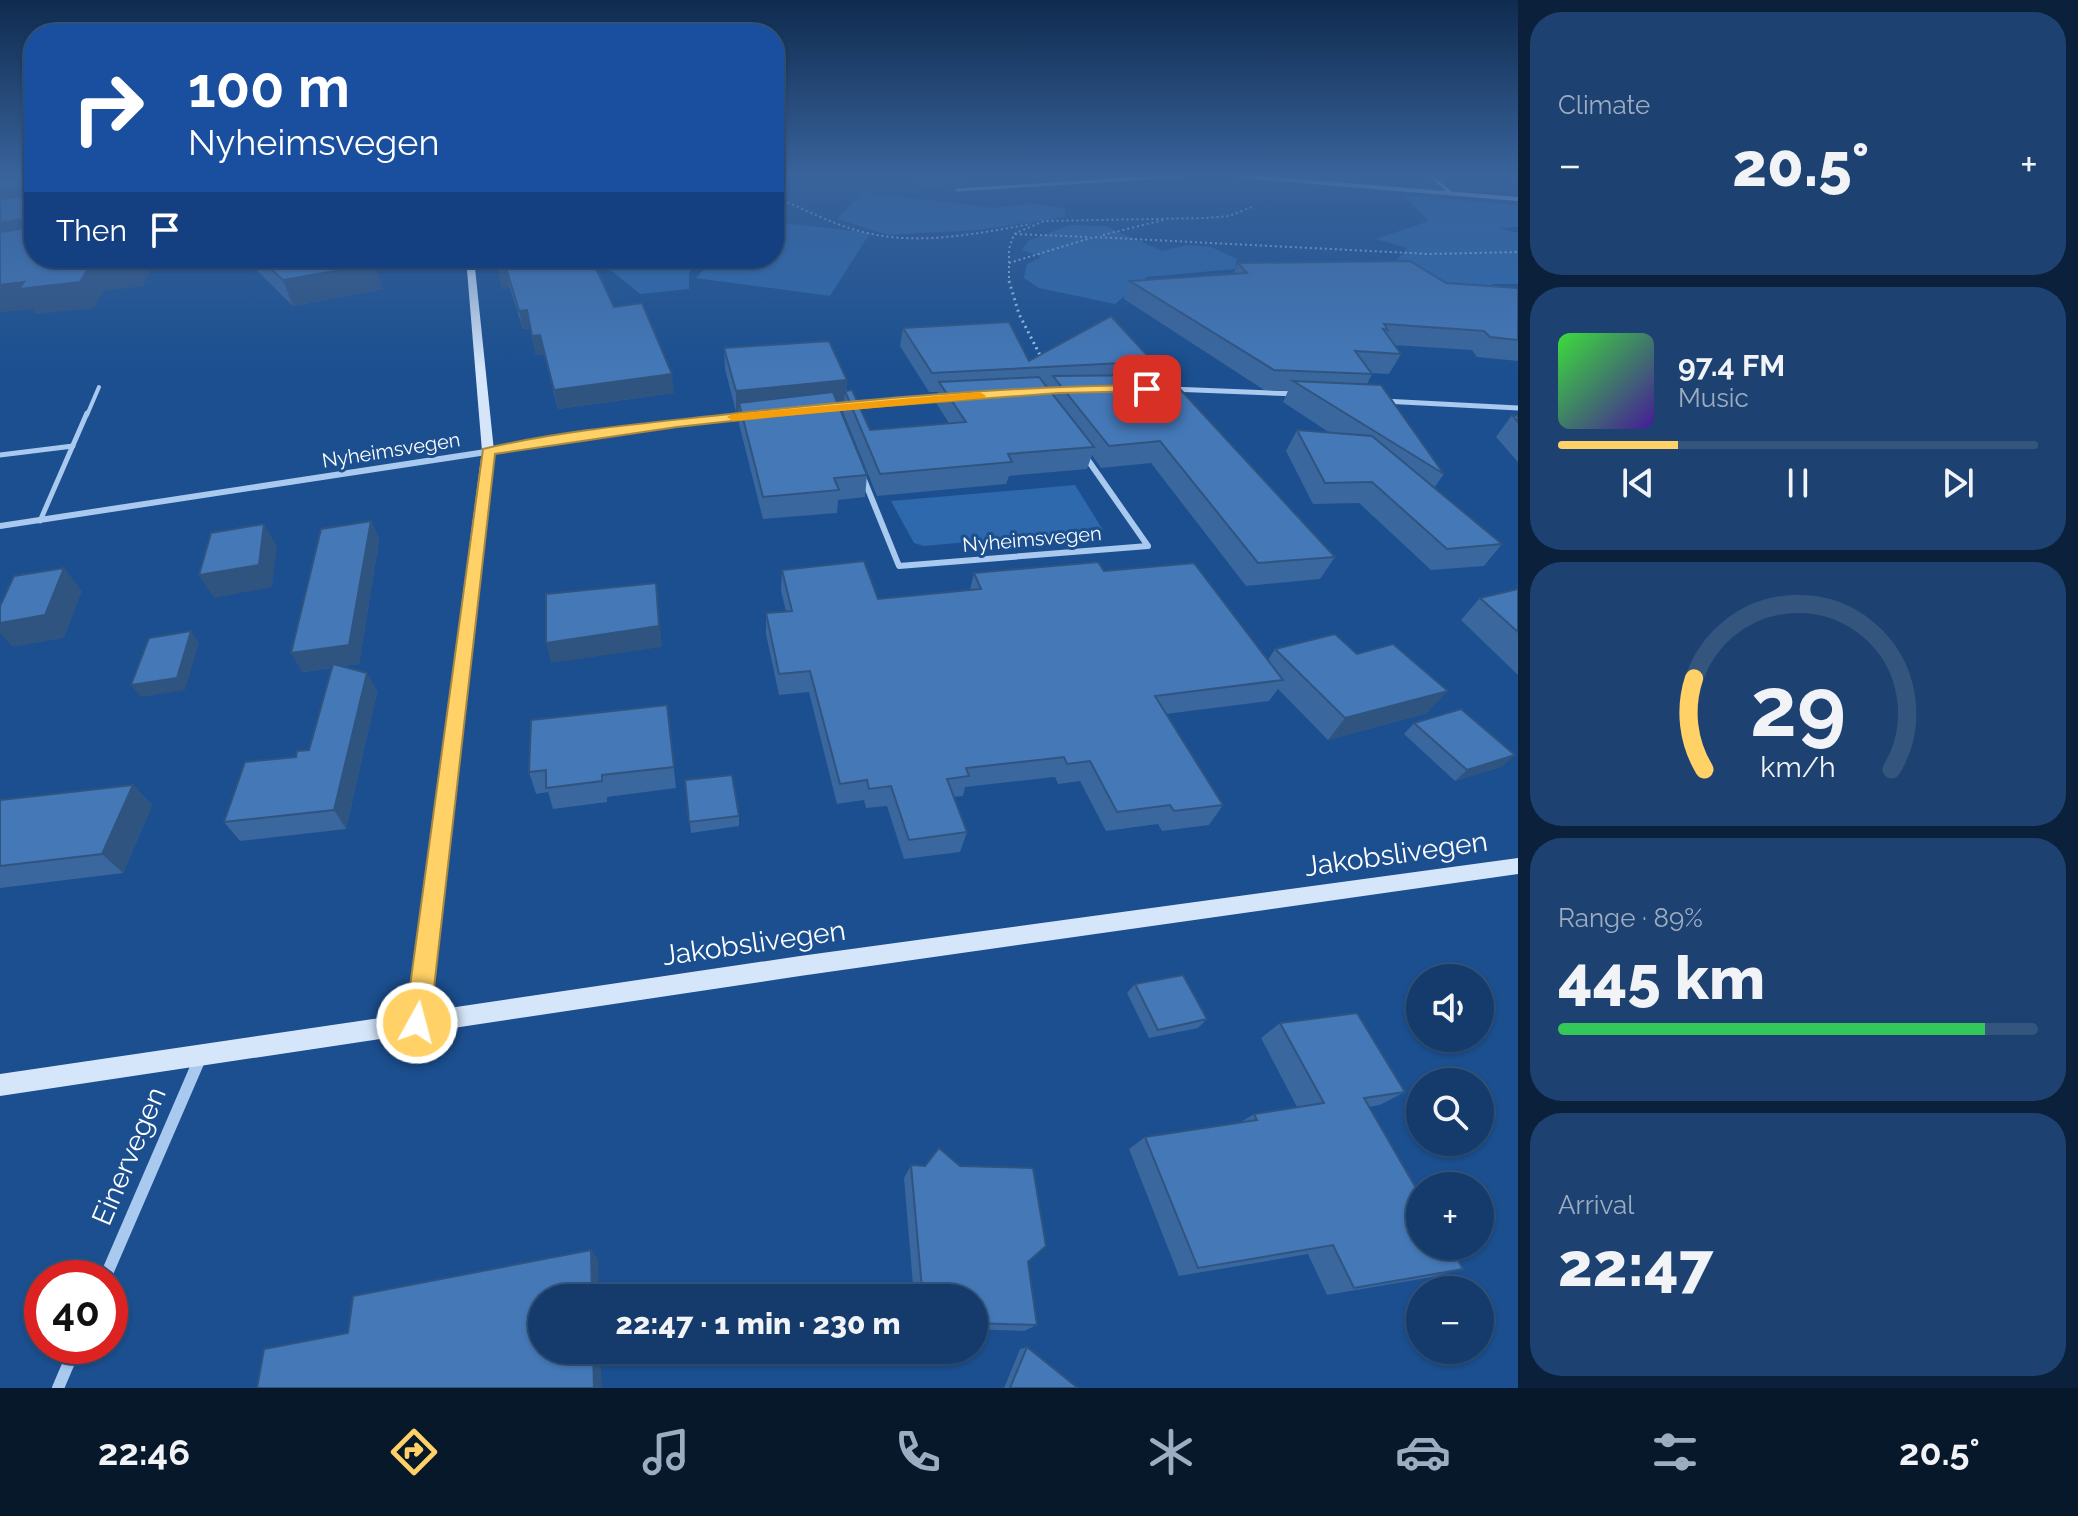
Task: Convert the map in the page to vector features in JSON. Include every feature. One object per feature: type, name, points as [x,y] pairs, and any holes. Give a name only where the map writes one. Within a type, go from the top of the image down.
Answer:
[{"type":"street","points":[[417,1023],[488,451],[471,268]]},
{"type":"street","points":[[1158,389],[1314,395]]},
{"type":"street","points":[[820,408],[957,398]]},
{"type":"street","points":[[1375,400],[1518,408]]},
{"type":"street","points":[[834,406],[840,421]]},
{"type":"street","name":"Nyheimsvegen","points":[[0,526],[488,451],[762,414]]},
{"type":"street","name":"Nyheimsvegen","points":[[858,464],[899,566],[1148,546],[1081,451]]},
{"type":"street","name":"Jakobslivegen","points":[[0,1085],[1518,866]]},
{"type":"street","name":"Einervegen","points":[[113,1260],[202,1056]]},
{"type":"street","points":[[58,1388],[68,1364]]},
{"type":"lane","points":[[40,521],[99,387]]},
{"type":"lane","points":[[0,455],[73,446]]},
{"type":"path","points":[[1011,241],[1007,248],[1009,286],[1026,330],[1046,365]]},
{"type":"path","points":[[1009,263],[1082,241]]},
{"type":"path","points":[[1168,241],[1429,254],[1518,252]]},
{"type":"shaded area","points":[[784,241],[865,241],[830,296],[696,278],[705,268],[784,268]]},
{"type":"shaded area","points":[[1028,241],[1139,241],[1162,251],[1187,245],[1211,247],[1237,259],[1235,269],[1147,277],[1115,304],[1039,288],[1024,278],[1027,264],[1041,257],[1022,250]]},
{"type":"shaded area","points":[[1382,241],[1518,241],[1518,284],[1491,284],[1518,301],[1503,313],[1394,264],[1407,248]]},
{"type":"shaded area","points":[[587,268],[693,268],[689,273],[689,289],[640,294],[612,271]]},
{"type":"shaded area","points":[[1075,485],[1103,530],[924,546],[914,543],[891,501]]},
{"type":"building","points":[[0,241],[24,241],[24,268],[89,268],[80,282],[19,289],[24,282],[0,285]]},
{"type":"building","points":[[1410,261],[1446,283],[1518,288],[1518,340],[1490,337],[1484,331],[1384,324],[1388,330],[1383,329],[1401,354],[1355,351],[1372,374],[1274,370],[1130,281],[1247,273],[1238,263]]},
{"type":"building","points":[[270,268],[352,268],[283,280]]},
{"type":"building","points":[[498,268],[596,268],[614,307],[642,303],[672,374],[554,390],[540,335],[532,336],[527,310],[519,311],[507,271],[499,272]]},
{"type":"building","points":[[1111,316],[1156,365],[1122,363],[932,373],[903,328],[1009,322],[1029,361]]},
{"type":"building","points":[[829,341],[847,380],[736,391],[724,348]]},
{"type":"building","points":[[1167,375],[1335,557],[1258,563],[1160,441],[1109,446],[1053,376]]},
{"type":"building","points":[[1039,377],[1094,447],[1008,454],[1012,462],[880,474],[845,391],[852,390],[870,430],[966,422],[939,382]]},
{"type":"building","points":[[1293,381],[1381,385],[1444,474]]},
{"type":"building","points":[[833,392],[867,475],[834,478],[839,490],[763,497],[739,403]]},
{"type":"building","points":[[1297,430],[1372,436],[1502,544],[1447,549],[1372,482],[1325,483]]},
{"type":"building","points":[[371,521],[349,645],[291,653],[321,529]]},
{"type":"building","points":[[264,524],[259,565],[199,575],[211,533]]},
{"type":"building","points":[[864,561],[878,599],[981,589],[974,573],[1098,562],[1104,571],[1194,563],[1283,680],[1155,696],[1223,805],[1174,811],[1170,805],[1117,812],[1090,761],[1067,764],[1064,757],[966,768],[969,776],[947,779],[967,832],[909,840],[891,786],[869,789],[867,780],[840,784],[810,671],[779,674],[766,613],[792,611],[782,570]]},
{"type":"building","points":[[64,568],[45,615],[0,623],[0,606],[14,576]]},
{"type":"building","points":[[656,583],[659,626],[546,643],[546,594]]},
{"type":"building","points":[[1518,589],[1518,632],[1480,598]]},
{"type":"building","points":[[191,631],[177,678],[131,685],[149,638]]},
{"type":"building","points":[[1335,634],[1357,654],[1393,644],[1448,691],[1345,718],[1275,649]]},
{"type":"building","points":[[333,664],[367,673],[334,810],[224,822],[245,762],[296,757],[297,751],[309,750]]},
{"type":"building","points":[[667,705],[674,767],[602,775],[602,781],[546,788],[546,770],[529,772],[531,720]]},
{"type":"building","points":[[1461,709],[1515,755],[1467,770],[1414,723]]},
{"type":"building","points":[[732,775],[739,816],[689,822],[685,780]]},
{"type":"building","points":[[133,785],[102,854],[0,866],[0,800]]},
{"type":"building","points":[[1183,975],[1207,1019],[1158,1030],[1135,984]]},
{"type":"building","points":[[1357,1013],[1405,1092],[1364,1098],[1407,1172],[1406,1260],[1458,1260],[1463,1269],[1406,1276],[1406,1279],[1354,1288],[1333,1245],[1198,1268],[1145,1137],[1257,1120],[1254,1114],[1324,1103],[1280,1023]]},
{"type":"building","points":[[939,1148],[960,1166],[1033,1168],[1046,1246],[1028,1262],[1037,1325],[988,1323],[988,1284],[922,1284],[911,1165],[925,1166]]},
{"type":"building","points":[[591,1250],[592,1284],[528,1284],[528,1364],[593,1364],[594,1388],[257,1388],[264,1349],[348,1333],[353,1296]]},
{"type":"building","points":[[1027,1347],[1078,1388],[1010,1388]]},
{"type":"slow traffic","points":[[733,417],[834,406],[980,396]]},
{"type":"route","points":[[417,1023],[488,451],[677,423],[834,406],[1059,389],[1147,389]]}]
